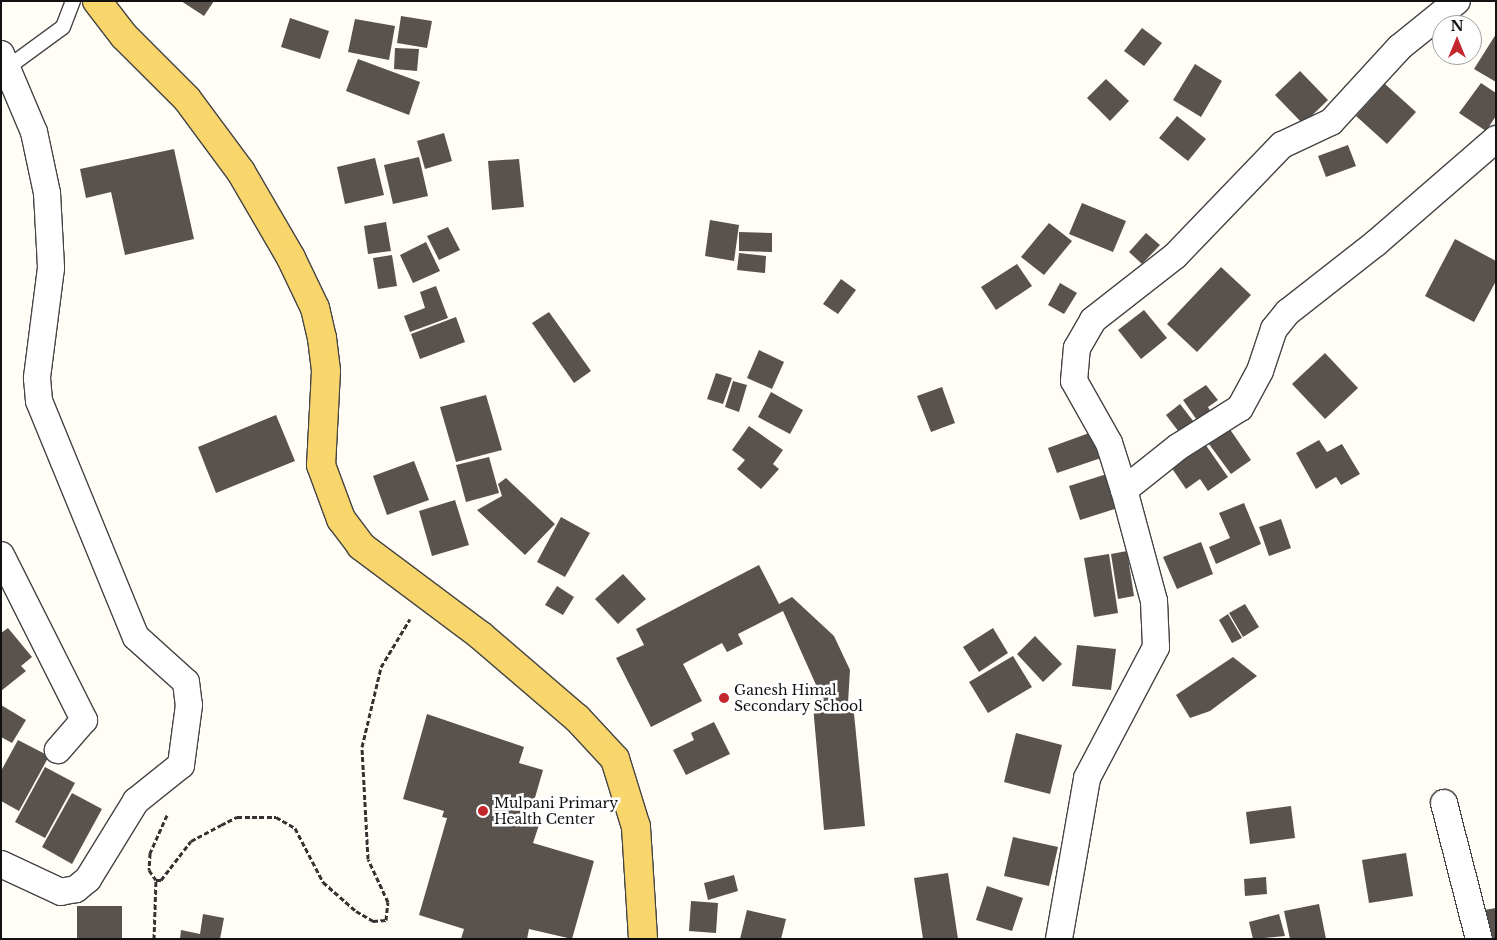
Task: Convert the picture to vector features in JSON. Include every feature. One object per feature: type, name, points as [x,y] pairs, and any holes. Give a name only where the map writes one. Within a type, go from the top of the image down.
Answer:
[{"type":"main road","points":[[97,1],[124,36],[187,99],[241,172],[291,258],[315,308],[322,338],[326,371],[321,466],[329,494],[361,546],[425,594],[570,712],[614,758],[636,827],[643,939]]},
{"type":"street","points":[[1059,939],[1088,778],[1156,647],[1154,601],[1124,490],[1109,443],[1074,381],[1077,348],[1093,320],[1175,256],[1282,145],[1331,122],[1400,46],[1457,1]]},
{"type":"street","points":[[1,864],[61,892],[76,889],[88,880],[136,802],[181,766],[190,705],[186,682],[136,637],[39,401],[37,378],[51,268],[51,229],[34,132],[4,61]]},
{"type":"street","points":[[1124,490],[1178,447],[1240,408],[1260,371],[1274,329],[1288,312],[1376,243],[1496,139]]},
{"type":"street","points":[[1,555],[84,720],[58,750]]},
{"type":"street","points":[[1444,804],[1479,939]]},
{"type":"lane","points":[[4,61],[63,27],[73,1]]},
{"type":"path","points":[[156,880],[164,876],[172,860],[191,842],[221,825],[237,817],[276,817],[295,828],[323,882],[356,911],[373,921],[386,920],[388,902],[368,859],[362,747],[381,667],[425,594]]},
{"type":"path","points":[[154,939],[156,880],[149,870],[150,853],[170,810]]},
{"type":"building","points":[[181,1],[214,1],[204,16]]},
{"type":"building","points":[[401,16],[432,21],[427,48],[397,43]]},
{"type":"building","points":[[290,18],[329,31],[320,59],[281,47]]},
{"type":"building","points":[[355,19],[395,26],[389,60],[348,52]]},
{"type":"building","points":[[1142,28],[1162,43],[1144,66],[1124,51]]},
{"type":"building","points":[[1496,34],[1496,82],[1474,69],[1477,65],[1482,65],[1482,56]]},
{"type":"building","points":[[395,48],[419,49],[417,71],[394,69]]},
{"type":"building","points":[[358,59],[420,82],[409,115],[346,91]]},
{"type":"building","points":[[1195,64],[1222,81],[1201,117],[1173,100]]},
{"type":"building","points":[[1300,71],[1328,100],[1303,124],[1275,95]]},
{"type":"building","points":[[1106,79],[1129,101],[1110,121],[1087,98]]},
{"type":"building","points":[[1481,83],[1496,93],[1496,116],[1486,131],[1459,113]]},
{"type":"building","points":[[1385,84],[1416,112],[1387,144],[1356,116]]},
{"type":"building","points":[[1177,116],[1206,139],[1188,161],[1159,138]]},
{"type":"building","points":[[444,133],[452,161],[425,169],[417,141]]},
{"type":"building","points":[[1348,145],[1356,166],[1326,177],[1318,156]]},
{"type":"building","points":[[174,149],[194,239],[125,255],[111,192],[86,198],[80,169]]},
{"type":"building","points":[[419,157],[428,196],[393,204],[384,165]]},
{"type":"building","points":[[375,158],[384,195],[345,204],[337,167]]},
{"type":"building","points":[[519,159],[524,207],[492,210],[488,161]]},
{"type":"building","points":[[1082,203],[1126,221],[1113,252],[1069,234]]},
{"type":"building","points":[[710,220],[739,225],[734,261],[705,256]]},
{"type":"building","points":[[386,222],[391,251],[368,254],[364,226]]},
{"type":"building","points":[[1049,223],[1072,241],[1044,275],[1021,257]]},
{"type":"building","points":[[448,227],[460,250],[439,260],[427,236]]},
{"type":"building","points":[[739,232],[772,233],[772,252],[739,251]]},
{"type":"building","points":[[1146,233],[1160,245],[1142,264],[1129,252]]},
{"type":"building","points":[[1455,239],[1496,261],[1496,281],[1474,322],[1425,296]]},
{"type":"building","points":[[426,242],[440,271],[413,283],[400,255]]},
{"type":"building","points":[[739,253],[766,256],[765,273],[737,270]]},
{"type":"building","points":[[392,255],[397,286],[378,289],[373,258]]},
{"type":"building","points":[[1017,264],[1032,286],[996,310],[981,287]]},
{"type":"building","points":[[1221,267],[1251,295],[1197,352],[1167,324]]},
{"type":"building","points":[[841,279],[856,290],[838,314],[823,304]]},
{"type":"building","points":[[1060,283],[1077,293],[1064,314],[1048,305]]},
{"type":"building","points":[[436,286],[448,318],[410,332],[404,316],[425,308],[420,292]]},
{"type":"building","points":[[1144,310],[1167,338],[1141,359],[1118,330]]},
{"type":"building","points":[[549,312],[591,371],[574,383],[532,323]]},
{"type":"building","points":[[456,317],[465,342],[420,359],[411,334]]},
{"type":"building","points":[[759,350],[784,362],[772,389],[747,378]]},
{"type":"building","points":[[1325,353],[1358,388],[1325,419],[1292,384]]},
{"type":"building","points":[[716,373],[732,378],[723,404],[707,399]]},
{"type":"building","points":[[733,381],[747,385],[739,412],[725,407]]},
{"type":"building","points":[[1206,385],[1218,400],[1208,407],[1214,417],[1201,426],[1183,400]]},
{"type":"building","points":[[942,387],[955,423],[931,432],[917,396]]},
{"type":"building","points":[[771,392],[803,410],[790,434],[758,417]]},
{"type":"building","points":[[486,395],[502,450],[456,462],[440,407]]},
{"type":"building","points":[[1180,404],[1197,426],[1182,436],[1166,415]]},
{"type":"building","points":[[276,415],[295,461],[216,493],[198,447]]},
{"type":"building","points":[[1227,425],[1251,460],[1231,474],[1206,440]]},
{"type":"building","points":[[749,426],[783,450],[773,464],[779,469],[761,489],[737,469],[745,460],[732,450]]},
{"type":"building","points":[[1092,432],[1101,458],[1057,473],[1048,448]]},
{"type":"building","points":[[1319,440],[1327,452],[1342,444],[1360,474],[1341,485],[1336,477],[1316,489],[1296,453]]},
{"type":"building","points":[[1203,441],[1228,477],[1208,491],[1200,479],[1186,489],[1169,464]]},
{"type":"building","points":[[489,457],[499,493],[466,502],[456,465]]},
{"type":"building","points":[[414,461],[429,500],[387,515],[373,476]]},
{"type":"building","points":[[1110,473],[1121,507],[1080,520],[1069,486]]},
{"type":"building","points":[[506,478],[555,524],[525,555],[477,510],[502,496],[498,484]]},
{"type":"building","points":[[455,500],[469,545],[432,556],[419,511]]},
{"type":"building","points":[[1244,503],[1261,544],[1216,564],[1209,547],[1230,538],[1219,513]]},
{"type":"building","points":[[561,517],[590,533],[565,577],[537,562]]},
{"type":"building","points":[[1281,519],[1291,548],[1269,556],[1259,527]]},
{"type":"building","points":[[1201,542],[1213,574],[1177,589],[1163,557]]},
{"type":"building","points":[[1127,551],[1134,596],[1118,599],[1111,554]]},
{"type":"building","points":[[1109,554],[1118,613],[1094,617],[1084,558]]},
{"type":"building","points":[[759,565],[779,604],[792,597],[834,636],[850,670],[848,703],[853,703],[865,826],[824,830],[813,706],[825,705],[783,611],[738,634],[743,644],[727,652],[722,643],[683,664],[702,701],[651,727],[616,658],[644,645],[636,629]]},
{"type":"building","points":[[623,574],[646,599],[618,624],[595,599]]},
{"type":"building","points":[[557,586],[574,597],[563,615],[545,605]]},
{"type":"building","points":[[1245,604],[1259,627],[1243,637],[1229,613]]},
{"type":"building","points":[[1228,614],[1242,638],[1232,643],[1219,620]]},
{"type":"building","points":[[8,628],[32,657],[21,666],[26,671],[1,691],[1,633]]},
{"type":"building","points":[[993,628],[1008,653],[979,672],[963,647]]},
{"type":"building","points":[[1035,636],[1062,664],[1043,682],[1017,654]]},
{"type":"building","points":[[1077,645],[1116,649],[1111,690],[1072,686]]},
{"type":"building","points":[[1013,656],[1032,687],[988,713],[969,682]]},
{"type":"building","points":[[1233,657],[1257,676],[1210,711],[1190,718],[1176,695]]},
{"type":"building","points":[[1,705],[26,720],[12,743],[1,737]]},
{"type":"building","points":[[427,714],[524,747],[519,763],[543,770],[530,815],[541,819],[533,843],[594,861],[572,939],[529,929],[527,939],[461,939],[464,929],[419,915],[447,818],[442,817],[444,811],[403,799]]},
{"type":"building","points":[[714,722],[730,754],[686,775],[673,750],[694,740],[691,733]]},
{"type":"building","points":[[1016,733],[1062,745],[1050,794],[1004,782]]},
{"type":"building","points":[[18,740],[49,756],[19,811],[1,801],[1,771]]},
{"type":"building","points":[[45,767],[75,783],[45,838],[15,822]]},
{"type":"building","points":[[72,793],[102,809],[72,864],[42,847]]},
{"type":"building","points":[[1291,806],[1295,838],[1250,844],[1246,812]]},
{"type":"building","points":[[1013,837],[1058,847],[1049,886],[1004,876]]},
{"type":"building","points":[[1406,853],[1413,896],[1369,903],[1362,860]]},
{"type":"building","points":[[948,873],[958,939],[923,939],[914,878]]},
{"type":"building","points":[[734,875],[738,891],[708,900],[704,883]]},
{"type":"building","points":[[1266,877],[1267,894],[1245,896],[1244,879]]},
{"type":"building","points":[[987,886],[1023,898],[1012,931],[976,920]]},
{"type":"building","points":[[691,901],[718,903],[716,933],[689,931]]},
{"type":"building","points":[[1319,904],[1326,939],[1290,939],[1284,911]]},
{"type":"building","points":[[77,906],[122,906],[122,939],[77,939]]},
{"type":"building","points":[[1496,908],[1496,939],[1488,939],[1484,910]]},
{"type":"building","points":[[747,910],[786,919],[781,939],[740,939]]},
{"type":"building","points":[[203,914],[224,918],[220,939],[180,939],[181,930],[200,934]]},
{"type":"building","points":[[1279,914],[1285,936],[1253,939],[1249,922]]},
{"type":"place","name":"Ganesh Himal Secondary School","points":[[724,698]]},
{"type":"place","name":"Mulpani Primary Health Center","points":[[483,811]]}]
